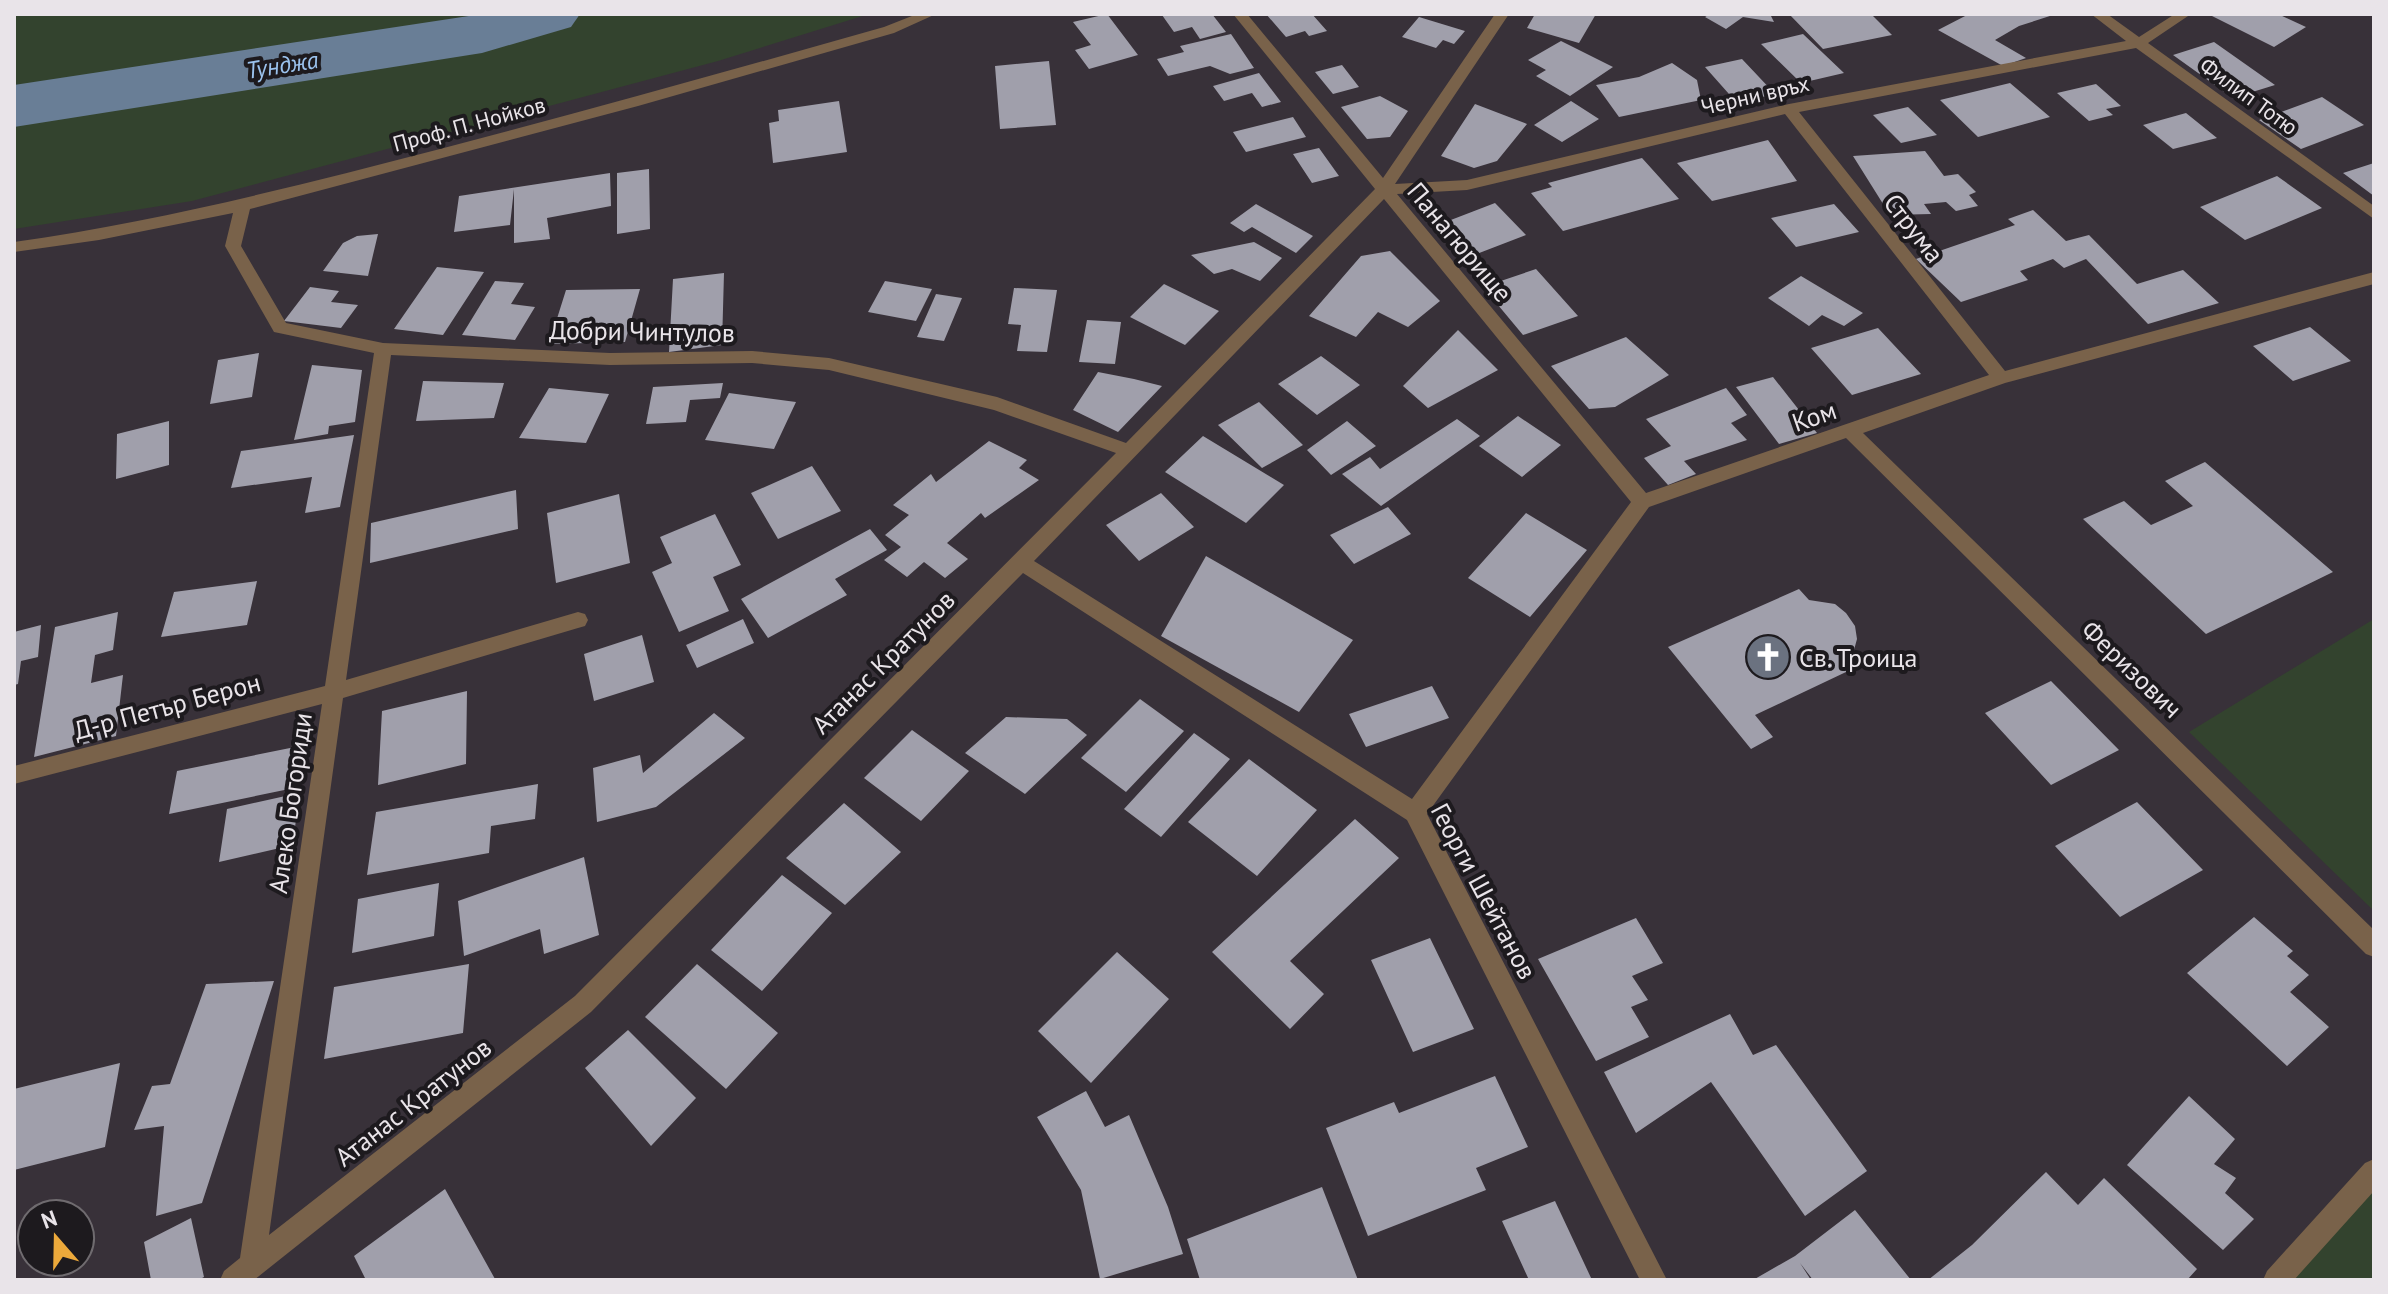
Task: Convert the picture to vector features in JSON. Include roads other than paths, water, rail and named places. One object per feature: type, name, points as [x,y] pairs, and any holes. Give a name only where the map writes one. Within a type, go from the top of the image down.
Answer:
[{"type":"street","name":"Проф. П. Нойков","points":[[14,247],[99,235],[243,206],[649,99],[889,30],[929,14]]},
{"type":"street","name":"Панагюрище","points":[[1240,14],[1642,502]]},
{"type":"street","name":"Атанас Кратунов","points":[[233,1280],[583,1004],[1021,562],[1383,190],[1502,14]]},
{"type":"street","name":"Филип Тотю","points":[[2098,14],[2374,214]]},
{"type":"street","points":[[2139,43],[2184,14]]},
{"type":"street","name":"Черни връх","points":[[1383,190],[1467,185],[1789,109],[2139,43]]},
{"type":"street","name":"Струма","points":[[1789,109],[2001,378]]},
{"type":"street","name":"Добри Чинтулов","points":[[243,206],[233,246],[280,328],[383,349],[610,359],[752,357],[829,364],[997,404],[1129,451]]},
{"type":"street","name":"Ком","points":[[1642,502],[2001,378],[2374,278]]},
{"type":"street","name":"Алеко Богориди","points":[[252,1264],[383,349]]},
{"type":"street","name":"Феризович","points":[[1850,431],[2374,946]]},
{"type":"street","points":[[1415,813],[1642,502]]},
{"type":"street","name":"Георги Шейтанов","points":[[1021,562],[1415,813],[1654,1280]]},
{"type":"street","name":"Д-р Петър Берон","points":[[14,775],[334,692],[578,620]]},
{"type":"street","points":[[2276,1280],[2374,1172]]},
{"type":"waterway","name":"Тунджа","points":[[14,106],[482,34],[549,14]]},
{"type":"place","name":"Св. Троица","points":[[1768,657]]}]
